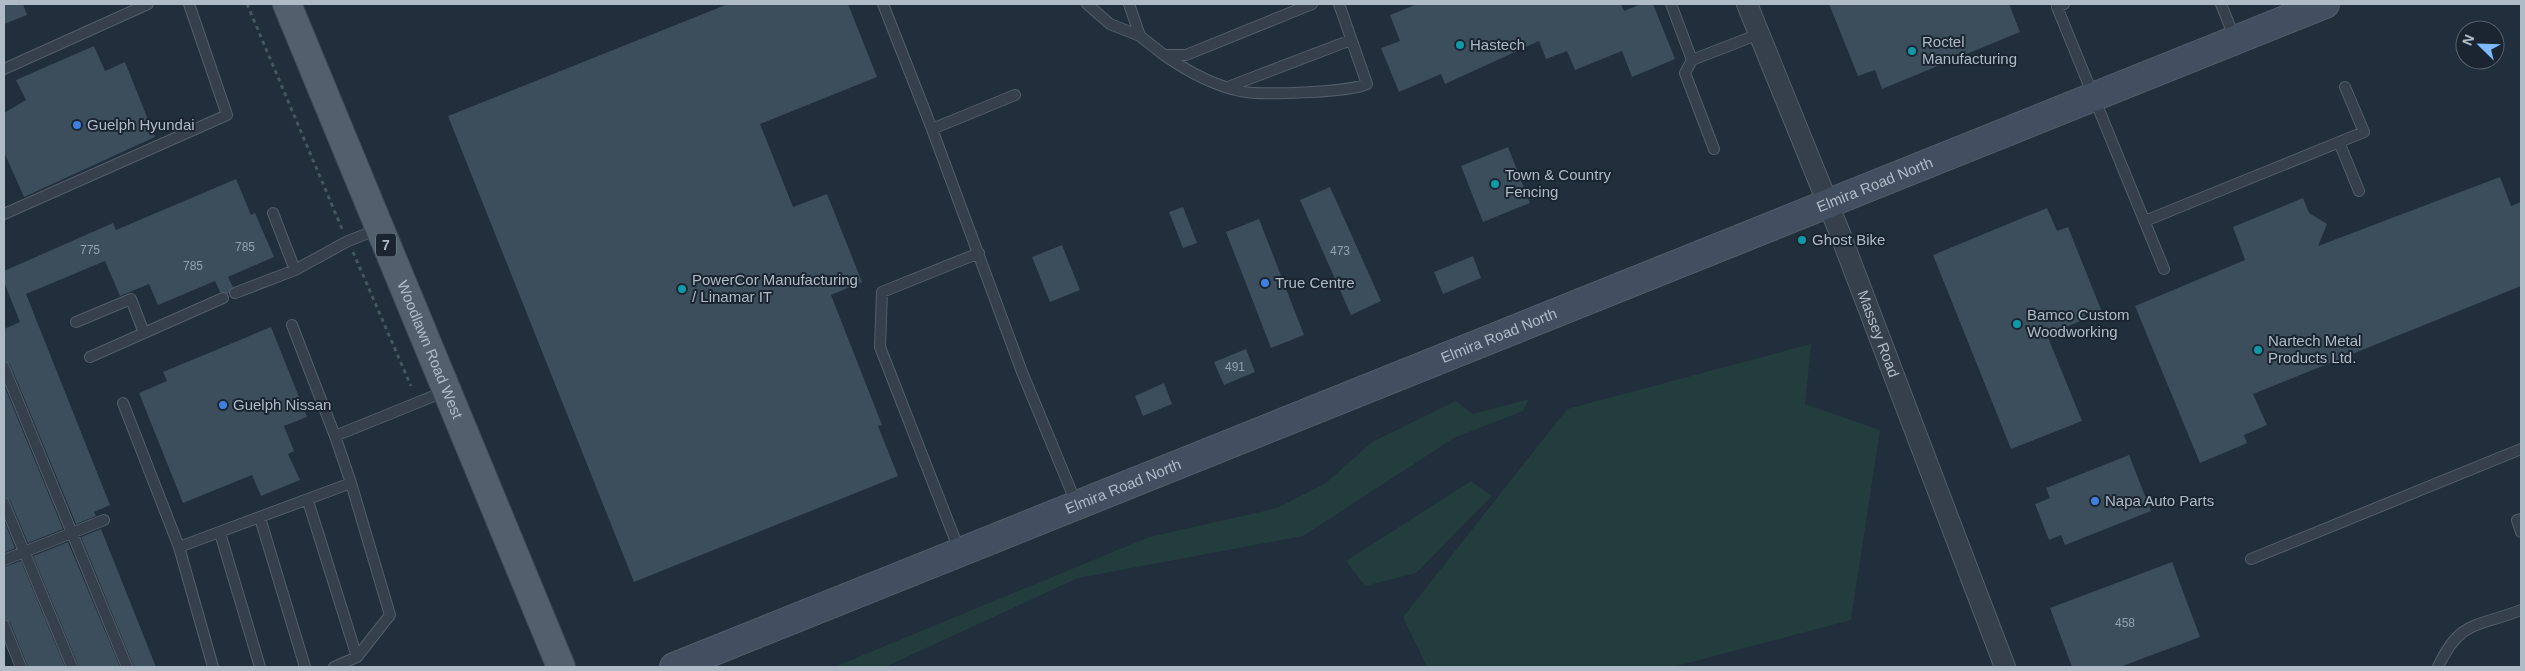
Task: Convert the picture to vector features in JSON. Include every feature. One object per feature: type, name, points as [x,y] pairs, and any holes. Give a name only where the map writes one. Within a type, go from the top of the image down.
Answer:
[{"type":"main road","name":"Woodlawn Road West","points":[[286,4],[561,667]]},
{"type":"main road","name":"Elmira Road North","points":[[674,667],[2325,4]]},
{"type":"street","name":"Massey Road","points":[[1747,4],[1828,203],[2004,667]]},
{"type":"lane","points":[[4,69],[148,4]]},
{"type":"lane","points":[[4,214],[227,115],[189,4]]},
{"type":"lane","points":[[883,4],[979,253],[1022,372],[1078,506]]},
{"type":"lane","points":[[1087,4],[1110,24],[1140,36],[1190,73],[1242,92],[1312,92],[1359,88],[1367,84],[1339,4]]},
{"type":"lane","points":[[1130,4],[1140,36]]},
{"type":"lane","points":[[1164,55],[1186,55],[1312,4]]},
{"type":"lane","points":[[1671,4],[1692,60]]},
{"type":"lane","points":[[2064,4],[2057,7],[2164,269]]},
{"type":"lane","points":[[2220,4],[2235,40]]},
{"type":"lane","points":[[1714,149],[1685,73],[1692,60],[1759,34]]},
{"type":"lane","points":[[1228,87],[1351,40]]},
{"type":"lane","points":[[2145,221],[2364,132],[2345,87]]},
{"type":"lane","points":[[932,129],[1016,95]]},
{"type":"lane","points":[[2339,142],[2359,191]]},
{"type":"lane","points":[[273,213],[295,270]]},
{"type":"lane","points":[[235,293],[295,270],[348,241],[380,229]]},
{"type":"lane","points":[[961,553],[880,347],[882,292],[979,253]]},
{"type":"lane","points":[[90,357],[222,298]]},
{"type":"lane","points":[[76,322],[131,299],[144,332]]},
{"type":"lane","points":[[292,326],[335,436],[390,615],[357,658],[334,667]]},
{"type":"lane","points":[[4,367],[127,667]]},
{"type":"lane","points":[[335,436],[446,390]]},
{"type":"lane","points":[[124,403],[179,547],[213,667]]},
{"type":"lane","points":[[2251,559],[2521,449]]},
{"type":"lane","points":[[179,547],[351,484]]},
{"type":"lane","points":[[308,501],[357,658]]},
{"type":"lane","points":[[4,503],[72,667]]},
{"type":"lane","points":[[260,518],[305,667]]},
{"type":"lane","points":[[2521,518],[2517,520],[2521,532]]},
{"type":"lane","points":[[4,560],[104,520]]},
{"type":"lane","points":[[220,533],[260,667]]},
{"type":"lane","points":[[2438,667],[2447,646],[2470,626],[2521,610]]},
{"type":"lane","points":[[4,625],[21,667]]},
{"type":"path","points":[[246,4],[411,386]]},
{"type":"green space","points":[[1811,344],[1805,404],[1880,430],[1851,620],[1673,667],[1427,667],[1403,617],[1567,409]]},
{"type":"green space","points":[[1529,399],[1523,411],[1454,438],[1303,536],[1078,578],[885,667],[834,667],[1149,537],[1277,508],[1326,483],[1372,442],[1456,401],[1473,414]]},
{"type":"green space","points":[[1471,481],[1492,496],[1416,573],[1365,586],[1346,561]]},
{"type":"building","points":[[4,4],[23,4],[27,15],[4,24]]},
{"type":"building","name":"PowerCor Manufacturing / Linamar IT","points":[[728,4],[848,4],[877,77],[760,124],[793,207],[827,194],[862,282],[831,295],[882,425],[878,426],[898,476],[634,582],[448,116]]},
{"type":"building","name":"Hastech","points":[[1417,4],[1621,4],[1624,11],[1641,4],[1653,4],[1675,59],[1632,77],[1622,51],[1575,70],[1567,51],[1546,59],[1539,41],[1445,84],[1441,74],[1399,92],[1381,48],[1400,41],[1390,15]]},
{"type":"building","name":"Roctel Manufacturing","points":[[1829,4],[2009,4],[2020,32],[1882,89],[1875,70],[1858,76]]},
{"type":"building","name":"Guelph Hyundai","points":[[94,46],[105,71],[125,62],[155,137],[24,197],[4,152],[4,113],[26,100],[16,80]]},
{"type":"building","name":"Town & Country Fencing","points":[[1508,147],[1530,203],[1483,222],[1461,166]]},
{"type":"building","name":"Nartech Metal Products Ltd.","points":[[2500,177],[2511,206],[2521,202],[2521,286],[2253,394],[2267,425],[2244,435],[2247,443],[2200,463],[2135,306],[2245,260],[2233,227],[2303,198],[2309,213],[2327,224],[2318,246]]},
{"type":"building","points":[[236,179],[251,215],[255,213],[274,257],[228,277],[233,287],[228,294],[220,292],[215,281],[158,305],[149,284],[120,296],[105,261],[26,294],[110,505],[94,512],[96,516],[76,524],[10,364],[4,360],[4,329],[20,322],[4,282],[4,271],[113,223],[116,230]]},
{"type":"building","points":[[1330,187],[1381,301],[1351,315],[1300,200]]},
{"type":"building","points":[[1183,207],[1197,243],[1183,248],[1169,212]]},
{"type":"building","name":"Bamco Custom Woodworking","points":[[2047,208],[2057,231],[2068,227],[2102,312],[2047,335],[2082,421],[2011,449],[1933,255]]},
{"type":"building","name":"True Centre","points":[[1259,219],[1304,335],[1271,348],[1226,232]]},
{"type":"building","points":[[1062,245],[1080,290],[1050,302],[1032,257]]},
{"type":"building","points":[[1473,256],[1481,278],[1443,294],[1434,272]]},
{"type":"building","name":"Guelph Nissan","points":[[271,327],[307,417],[284,426],[294,451],[288,454],[300,480],[261,496],[252,475],[183,503],[139,393],[167,381],[163,372]]},
{"type":"building","points":[[1246,349],[1255,372],[1224,385],[1214,362]]},
{"type":"building","points":[[1164,383],[1172,404],[1143,416],[1135,396]]},
{"type":"building","points":[[4,385],[63,529],[28,543],[10,500],[4,496]]},
{"type":"building","name":"Napa Auto Parts","points":[[2129,455],[2151,511],[2065,545],[2061,535],[2049,540],[2035,504],[2050,498],[2046,488]]},
{"type":"building","points":[[4,520],[15,548],[4,553]]},
{"type":"building","points":[[101,529],[156,667],[134,667],[81,537]]},
{"type":"building","points":[[68,542],[120,667],[79,667],[33,556]]},
{"type":"building","points":[[21,561],[65,667],[28,667],[10,622],[4,618],[4,567]]},
{"type":"building","points":[[2172,562],[2200,637],[2120,667],[2072,667],[2050,608]]},
{"type":"place","name":"Hastech","points":[[1460,45]]},
{"type":"place","name":"Roctel Manufacturing","points":[[1912,51]]},
{"type":"place","name":"Guelph Hyundai","points":[[77,125]]},
{"type":"place","name":"Town & Country Fencing","points":[[1495,184]]},
{"type":"place","name":"Ghost Bike","points":[[1802,240]]},
{"type":"place","name":"True Centre","points":[[1265,283]]},
{"type":"place","name":"PowerCor Manufacturing / Linamar IT","points":[[682,289]]},
{"type":"place","name":"Bamco Custom Woodworking","points":[[2017,324]]},
{"type":"place","name":"Nartech Metal Products Ltd.","points":[[2258,350]]},
{"type":"place","name":"Guelph Nissan","points":[[223,405]]},
{"type":"place","name":"Napa Auto Parts","points":[[2095,501]]}]
